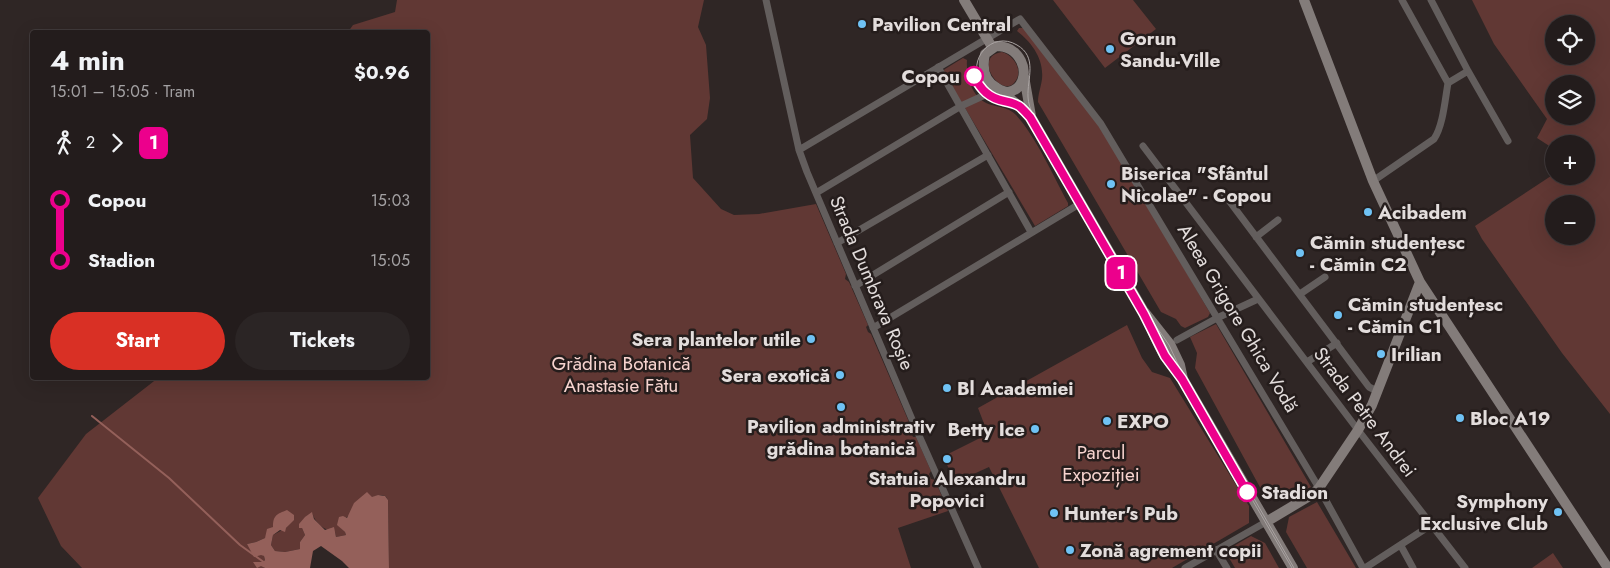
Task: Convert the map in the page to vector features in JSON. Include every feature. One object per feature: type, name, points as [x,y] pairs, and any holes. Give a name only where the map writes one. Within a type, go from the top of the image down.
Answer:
[{"type":"street","name":"Strada Dumbrava Roșie","points":[[766,0],[799,150],[855,286],[978,568]]},
{"type":"street","points":[[964,0],[989,43]]},
{"type":"street","points":[[1304,0],[1373,181],[1420,282],[1608,568]]},
{"type":"street","points":[[1373,181],[1434,138],[1440,131],[1448,84],[1402,0]]},
{"type":"street","points":[[1431,0],[1468,71],[1508,140]]},
{"type":"street","name":"Aleea Grigore Ghica Vodă","points":[[989,43],[1020,19],[1101,124],[1319,488],[1364,568]]},
{"type":"street","points":[[799,150],[938,67],[989,43],[1013,51],[1023,65],[1031,116]]},
{"type":"street","points":[[989,43],[983,68],[988,80],[1031,116],[1144,310],[1164,334],[1180,365],[1183,379],[1293,568]]},
{"type":"street","points":[[938,67],[1032,232]]},
{"type":"street","points":[[1448,84],[1468,71]]},
{"type":"street","points":[[816,193],[961,106],[1000,90],[1008,92],[1017,89],[1023,82],[1024,76]]},
{"type":"street","name":"Strada Petre Andrei","points":[[1143,146],[1431,526],[1465,568]]},
{"type":"street","points":[[837,243],[988,155]]},
{"type":"street","points":[[855,286],[1009,192]]},
{"type":"street","points":[[1224,194],[1369,387],[1377,391]]},
{"type":"street","points":[[873,328],[1081,202]]},
{"type":"street","points":[[1256,237],[1278,220]]},
{"type":"street","points":[[1300,294],[1325,276]]},
{"type":"street","points":[[1185,568],[1313,494],[1319,488],[1358,430],[1377,391],[1420,282]]},
{"type":"street","points":[[1177,340],[1216,318],[1258,299]]},
{"type":"street","points":[[1307,362],[1337,343]]},
{"type":"street","points":[[1364,568],[1431,526]]},
{"type":"street","points":[[1401,546],[1413,568]]},
{"type":"street","points":[[1216,550],[1227,568]]},
{"type":"green space","name":"Grădina Botanică Anastasie Fătu","points":[[397,0],[704,0],[698,27],[706,45],[710,98],[707,119],[690,135],[693,178],[721,209],[734,215],[759,214],[816,204],[846,274],[845,279],[849,282],[868,325],[866,327],[868,332],[871,334],[912,429],[910,430],[913,437],[916,437],[931,471],[929,474],[931,479],[935,480],[948,511],[898,528],[911,568],[389,568],[388,500],[382,495],[378,495],[366,502],[338,525],[346,535],[336,537],[335,532],[327,530],[318,523],[312,513],[302,528],[305,535],[300,542],[300,549],[285,552],[275,551],[271,545],[273,535],[286,528],[291,522],[273,527],[265,538],[247,544],[264,556],[265,560],[258,563],[265,568],[82,568],[61,546],[38,498],[86,434],[155,380],[430,380],[430,30],[349,30],[353,25],[395,12]]},
{"type":"green space","name":"Gorun Sandu-Ville","points":[[1053,0],[1133,0],[1156,29],[1105,68]]},
{"type":"green space","points":[[1472,0],[1610,0],[1610,414],[1562,353],[1482,239],[1475,226],[1545,180],[1545,185],[1595,185],[1595,135],[1545,135],[1545,143],[1537,138],[1545,123],[1545,125],[1595,125],[1595,75],[1545,75],[1545,116],[1494,44]]},
{"type":"green space","points":[[1019,28],[1025,28],[1102,128],[1210,313],[1208,317],[1185,328],[1176,319],[1161,312],[1038,102],[1042,79],[1041,64],[1032,45],[1017,31]]},
{"type":"green space","points":[[1002,52],[1014,60],[1018,69],[1017,78],[1014,83],[1008,86],[996,81],[989,68],[989,61],[993,55]]},
{"type":"green space","points":[[963,58],[967,60],[969,81],[974,91],[984,102],[1007,109],[1015,114],[1030,133],[1068,203],[1068,206],[1035,226],[943,71]]},
{"type":"green space","points":[[1216,324],[1311,487],[1289,501],[1278,491],[1262,491],[1195,368],[1197,353],[1190,337]]},
{"type":"green space","name":"Parcul Expoziției","points":[[1127,325],[1142,358],[1152,372],[1170,378],[1249,506],[1249,523],[1172,568],[1039,568],[989,467],[956,482],[945,461],[946,455],[988,434],[978,408]]},
{"type":"green space","points":[[1317,502],[1356,568],[1307,568],[1286,532],[1289,517]]},
{"type":"green space","points":[[1251,536],[1265,543],[1279,568],[1235,568],[1225,551]]},
{"type":"green space","points":[[1553,553],[1563,568],[1532,568]]},
{"type":"shaded area","points":[[367,492],[372,497],[378,495],[385,496],[388,500],[389,568],[349,568],[321,546],[313,551],[310,568],[265,568],[261,566],[257,568],[253,562],[263,562],[265,560],[264,556],[254,557],[247,544],[265,538],[267,529],[273,527],[275,517],[278,514],[287,510],[294,515],[294,520],[286,528],[285,532],[280,530],[273,535],[271,545],[275,551],[285,552],[300,549],[300,542],[305,535],[302,528],[299,528],[299,524],[305,517],[312,512],[314,519],[325,530],[334,527],[336,537],[346,535],[337,525],[339,517],[347,518],[354,503]]},
{"type":"waterway","points":[[92,416],[169,478],[240,545],[265,563]]},
{"type":"tram line","points":[[1292,568],[1182,379],[1165,356],[1144,314],[1030,117],[1015,104],[984,88],[981,83],[977,74],[979,57],[991,44],[999,41],[1008,41],[1017,45],[1027,56],[1030,69],[1028,99],[1033,116],[1146,312],[1169,345],[1184,377],[1294,568]]},
{"type":"tram line","name":"1","points":[[974,76],[980,88],[986,94],[998,100],[1020,106],[1030,117],[1144,314],[1165,356],[1182,379],[1247,492]]},
{"type":"place","name":"Pavilion Central","points":[[862,24]]},
{"type":"place","name":"Gorun Sandu-Ville","points":[[1110,49]]},
{"type":"place","name":"Copou","points":[[974,76]]},
{"type":"place","name":"Biserica \"Sfântul Nicolae\" - Copou","points":[[1111,184]]},
{"type":"place","name":"Acibadem","points":[[1368,212]]},
{"type":"place","name":"Cămin studențesc - Cămin C2","points":[[1300,253]]},
{"type":"place","name":"Cămin studențesc - Cămin C1","points":[[1338,315]]},
{"type":"place","name":"Sera plantelor utile","points":[[811,339]]},
{"type":"place","name":"Irilian","points":[[1381,354]]},
{"type":"place","name":"Sera exotică","points":[[840,375]]},
{"type":"place","name":"Bl Academiei","points":[[947,388]]},
{"type":"place","name":"Pavilion administrativ grădina botanică","points":[[841,407]]},
{"type":"place","name":"Bloc A19","points":[[1460,418]]},
{"type":"place","name":"EXPO","points":[[1107,421]]},
{"type":"place","name":"Betty Ice","points":[[1035,429]]},
{"type":"place","name":"Statuia Alexandru Popovici","points":[[947,459]]},
{"type":"place","name":"Stadion","points":[[1247,492]]},
{"type":"place","name":"Symphony Exclusive Club","points":[[1558,512]]},
{"type":"place","name":"Hunter's Pub","points":[[1054,513]]},
{"type":"place","name":"Zonă agrement copii","points":[[1070,550]]}]
